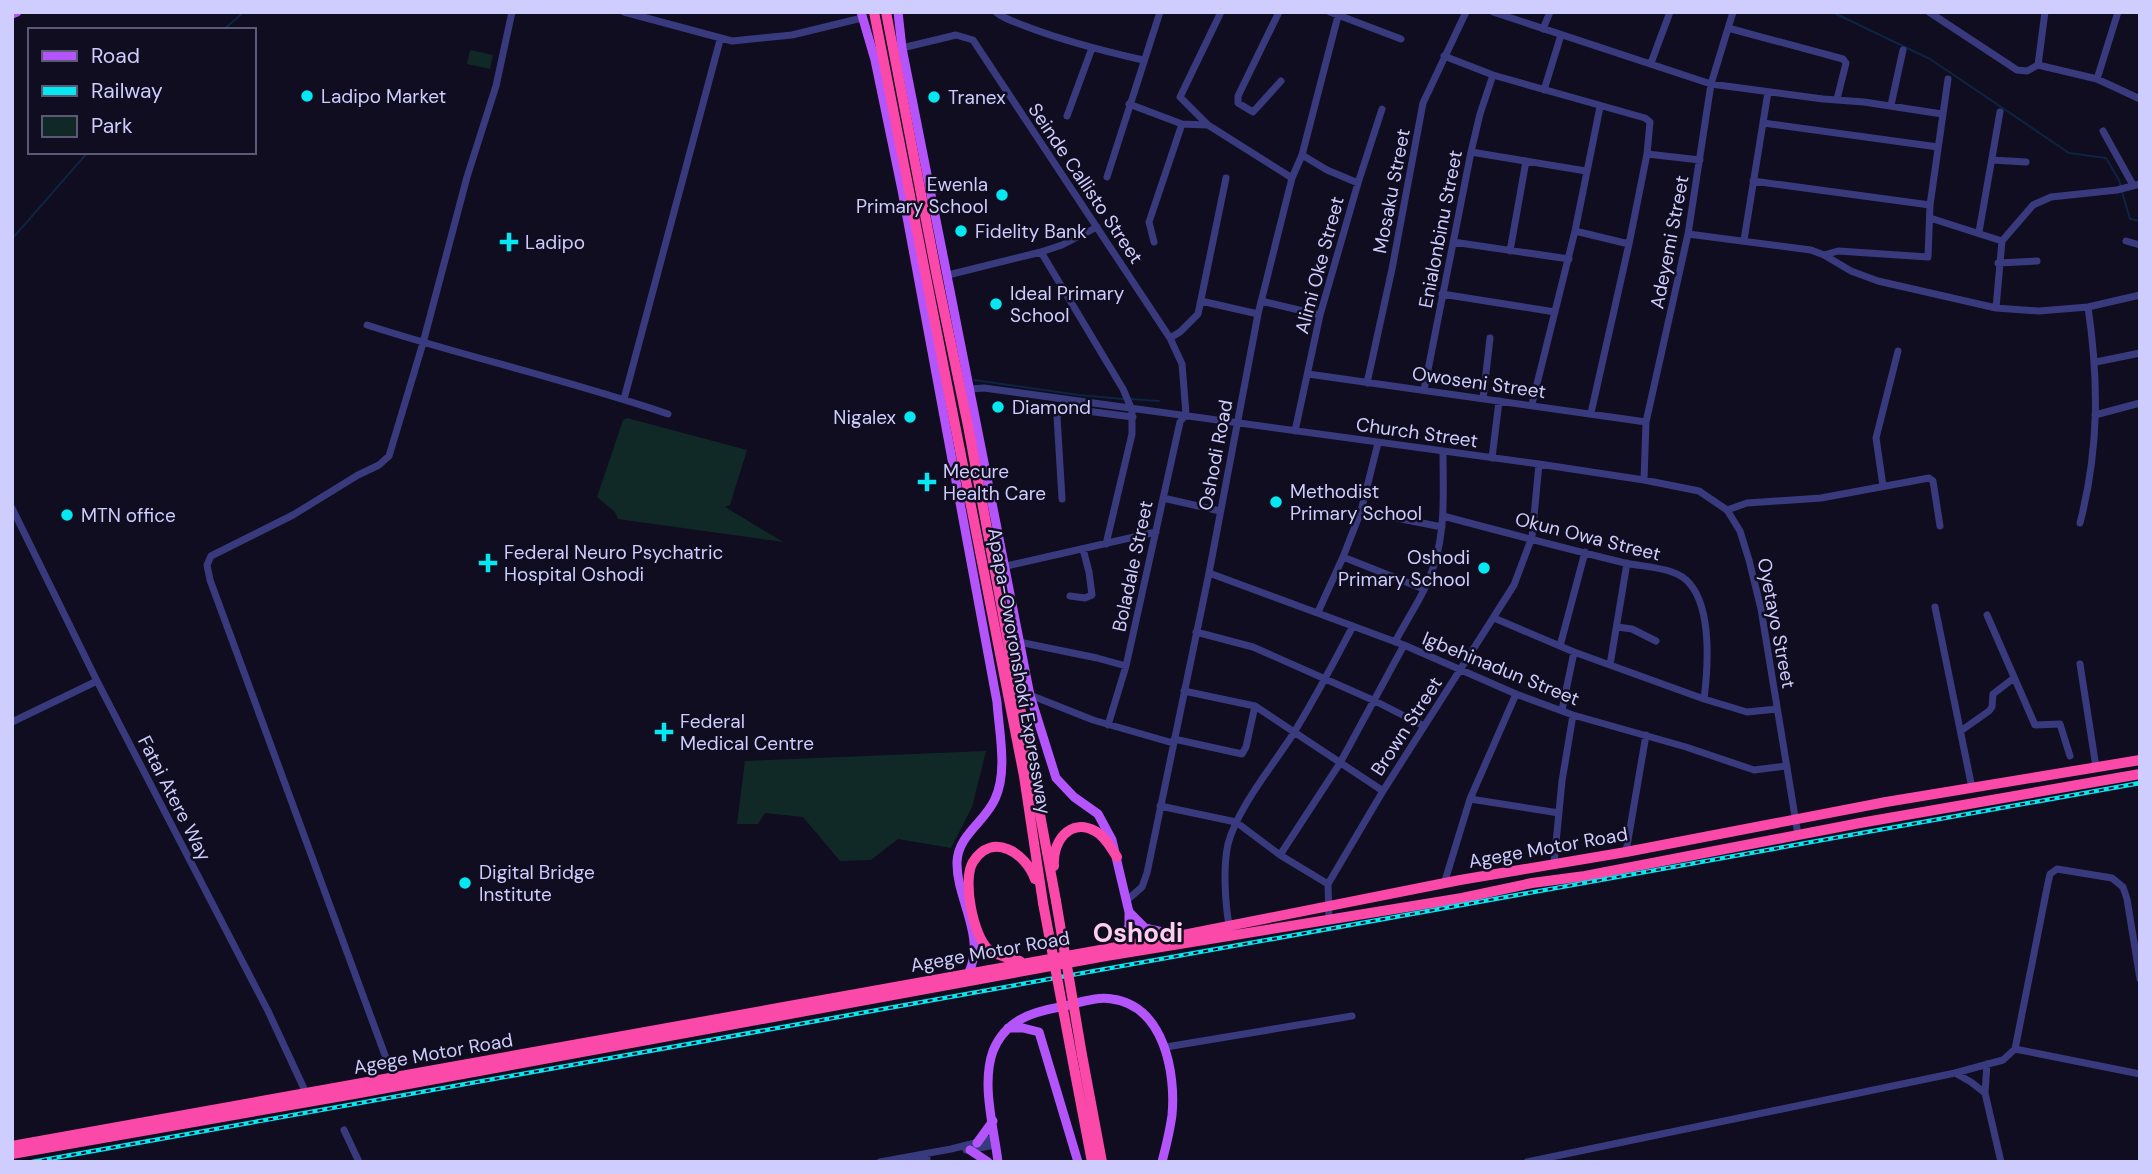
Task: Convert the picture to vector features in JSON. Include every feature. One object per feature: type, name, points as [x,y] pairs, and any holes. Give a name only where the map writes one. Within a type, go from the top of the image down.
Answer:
[{"type":"highway","name":"Apapa-Oworonshoki Expressway","points":[[874,12],[906,188],[1024,776],[1042,903],[1092,1162]]},
{"type":"highway","name":"Apapa-Oworonshoki Expressway","points":[[886,12],[1000,567],[1102,1162]]},
{"type":"highway","name":"Agege Motor Road","points":[[12,1154],[864,996],[970,972],[1178,936],[1555,863],[2140,760]]},
{"type":"highway","name":"Agege Motor Road","points":[[12,1146],[308,1098],[393,1077],[864,996],[1462,898],[1532,883],[1585,876],[2140,774]]},
{"type":"highway","points":[[1056,901],[1053,860],[1059,839],[1079,828],[1095,831],[1102,836],[1117,857]]},
{"type":"highway","points":[[1025,962],[989,950],[980,939],[968,884],[971,864],[984,851],[1000,847],[1021,856],[1031,868],[1042,903]]},
{"type":"main road","name":"Apapa-Oworonshoki Expressway","points":[[898,12],[902,48],[970,389],[1000,567],[1030,695],[1056,778],[1074,797],[1098,814],[1105,824],[1117,857],[1129,912],[1125,944]]},
{"type":"main road","name":"Apapa-Oworonshoki Expressway","points":[[862,15],[906,188],[998,702],[1000,785],[990,810],[965,837],[957,861],[975,944],[974,962],[970,972]]},
{"type":"main road","points":[[1129,912],[1145,928],[1178,936]]},
{"type":"main road","points":[[998,1162],[989,1069],[993,1053],[1006,1028],[1023,1017],[1053,1008],[1104,999],[1121,1001],[1145,1016],[1166,1046],[1172,1090],[1172,1114],[1162,1162]]},
{"type":"main road","points":[[1053,1008],[1040,1017],[1037,1023],[1078,1162]]},
{"type":"main road","points":[[1006,1028],[1039,1032]]},
{"type":"main road","points":[[988,1162],[969,1148],[993,1121]]},
{"type":"street","points":[[393,1077],[206,565],[211,556],[293,515],[379,465],[389,456],[423,343],[467,177],[496,86],[512,12]]},
{"type":"street","points":[[624,12],[720,40],[732,41],[792,35],[862,15]]},
{"type":"street","points":[[996,12],[1035,30],[1143,60]]},
{"type":"street","points":[[1107,177],[1160,12]]},
{"type":"street","points":[[1221,12],[1180,97],[1208,125],[1292,178]]},
{"type":"street","points":[[1279,12],[1238,96],[1238,103],[1249,112],[1253,111],[1281,81]]},
{"type":"street","name":"Mosaku Street","points":[[1367,383],[1392,269],[1423,103],[1466,12]]},
{"type":"street","points":[[1493,12],[1711,84],[1891,105],[1942,114]]},
{"type":"street","points":[[1543,29],[1550,12]]},
{"type":"street","name":"Adeyemi Street","points":[[1644,480],[1646,422],[1688,234],[1711,84],[1733,12]]},
{"type":"street","points":[[1929,12],[2017,70],[2027,71],[2038,65],[2097,79],[2140,99]]},
{"type":"street","points":[[2038,65],[2045,12]]},
{"type":"street","points":[[2097,79],[2118,12]]},
{"type":"street","points":[[1336,13],[1401,39]]},
{"type":"street","name":"Oshodi Road","points":[[1126,901],[1142,887],[1147,873],[1209,573],[1258,314],[1292,178],[1302,155],[1336,13]]},
{"type":"street","points":[[1651,63],[1669,13]]},
{"type":"street","points":[[1728,28],[1843,59],[1846,64],[1837,99]]},
{"type":"street","name":"Seinde Callisto Street","points":[[902,48],[956,35],[973,40],[1170,338],[1182,364],[1186,414]]},
{"type":"street","points":[[1544,90],[1561,35]]},
{"type":"street","points":[[624,399],[720,40]]},
{"type":"street","points":[[1067,116],[1092,48]]},
{"type":"street","points":[[1891,105],[1903,50]]},
{"type":"street","points":[[1444,56],[1493,75],[1648,120],[1651,127],[1629,244],[1591,413]]},
{"type":"street","name":"Enialonbinu Street","points":[[1424,390],[1471,152],[1493,75]]},
{"type":"street","points":[[1824,255],[1838,251],[1928,257],[1930,205],[1948,79]]},
{"type":"street","points":[[1744,240],[1768,92]]},
{"type":"street","points":[[1129,104],[1182,124],[1208,125]]},
{"type":"street","points":[[1532,404],[1569,259],[1600,107]]},
{"type":"street","name":"Alimi Oke Street","points":[[1295,431],[1321,315],[1382,109]]},
{"type":"street","points":[[1979,232],[2000,112]]},
{"type":"street","points":[[1763,123],[1938,147]]},
{"type":"street","points":[[1154,242],[1149,222],[1182,124]]},
{"type":"street","points":[[1996,308],[2002,242],[2033,205],[2051,197],[2129,187],[2104,131]]},
{"type":"street","points":[[1471,152],[1586,171]]},
{"type":"street","points":[[1647,154],[1700,160]]},
{"type":"street","points":[[1302,155],[1327,170],[1358,183]]},
{"type":"street","points":[[1992,160],[2026,162]]},
{"type":"street","points":[[1510,251],[1527,161]]},
{"type":"street","points":[[1170,338],[1194,320],[1201,301],[1226,178]]},
{"type":"street","points":[[1753,181],[1930,205]]},
{"type":"street","points":[[1930,218],[1979,232],[2002,242]]},
{"type":"street","points":[[948,275],[1041,252],[1062,245],[1097,227]]},
{"type":"street","points":[[1575,231],[1629,244]]},
{"type":"street","points":[[1688,234],[1811,250],[1844,268],[1878,281],[1996,308],[2039,311],[2088,307],[2140,295]]},
{"type":"street","points":[[2126,241],[2140,245]]},
{"type":"street","points":[[1453,242],[1569,259]]},
{"type":"street","points":[[1041,252],[1128,399],[1133,414],[1132,434],[1106,544]]},
{"type":"street","points":[[1998,263],[2037,261]]},
{"type":"street","points":[[1442,294],[1555,312]]},
{"type":"street","points":[[1201,301],[1258,314]]},
{"type":"street","points":[[1261,301],[1321,315]]},
{"type":"street","points":[[2080,523],[2089,484],[2095,415],[2096,362],[2088,307]]},
{"type":"street","points":[[367,325],[668,414]]},
{"type":"street","points":[[1483,399],[1490,338]]},
{"type":"street","points":[[1883,486],[1876,438],[1898,351]]},
{"type":"street","points":[[2096,362],[2140,353]]},
{"type":"street","name":"Owoseni Street","points":[[1308,374],[1646,422]]},
{"type":"street","points":[[970,389],[984,388],[1133,414]]},
{"type":"street","points":[[1492,458],[1499,401]]},
{"type":"street","points":[[2095,415],[2140,403]]},
{"type":"street","points":[[1062,499],[1057,416],[1060,411],[1063,408],[1133,414]]},
{"type":"street","name":"Church Street","points":[[1133,414],[1186,414],[1644,480]]},
{"type":"street","name":"Boladale Street","points":[[1108,725],[1126,666],[1180,422],[1186,414]]},
{"type":"street","points":[[1318,612],[1361,511],[1378,443]]},
{"type":"street","points":[[1395,642],[1434,565],[1443,527],[1443,452]]},
{"type":"street","name":"Brown Street","points":[[1328,884],[1383,791],[1514,584],[1532,537],[1539,464]]},
{"type":"street","points":[[1727,510],[1747,503],[1821,498],[1932,479],[1940,526]]},
{"type":"street","name":"Oyetayo Street","points":[[1644,480],[1699,491],[1727,510],[1740,531],[1761,609],[1798,835]]},
{"type":"street","points":[[1163,498],[1220,511]]},
{"type":"street","name":"Fatai Atere Way","points":[[12,508],[97,681],[268,1011],[308,1098]]},
{"type":"street","points":[[1361,511],[1443,527]]},
{"type":"street","name":"Okun Owa Street","points":[[1443,516],[1627,563],[1674,572],[1693,588],[1702,613],[1708,667],[1704,699]]},
{"type":"street","points":[[1000,567],[1156,533]]},
{"type":"street","points":[[1070,596],[1085,598],[1092,595],[1083,549]]},
{"type":"street","points":[[1560,646],[1585,552]]},
{"type":"street","points":[[1343,557],[1424,589]]},
{"type":"street","points":[[1610,665],[1627,563]]},
{"type":"street","name":"Igbehinadun Street","points":[[1209,573],[1404,645],[1516,694],[1573,715],[1754,770],[1787,766]]},
{"type":"street","points":[[1935,607],[1972,788]]},
{"type":"street","points":[[1987,615],[2035,725],[2060,724],[2070,756]]},
{"type":"street","points":[[1494,618],[1574,652],[1704,699],[1747,712],[1777,709]]},
{"type":"street","points":[[1229,925],[1226,907],[1228,847],[1236,822],[1294,731],[1353,626]]},
{"type":"street","points":[[1617,627],[1632,629],[1656,640]]},
{"type":"street","points":[[1196,632],[1253,646],[1424,726]]},
{"type":"street","points":[[1019,642],[1097,657],[1126,666]]},
{"type":"street","points":[[1280,855],[1340,763],[1404,645]]},
{"type":"street","points":[[1562,710],[1574,652]]},
{"type":"street","points":[[2080,664],[2096,767]]},
{"type":"street","points":[[1962,730],[1989,711],[1993,694],[2014,678]]},
{"type":"street","points":[[12,722],[97,681]]},
{"type":"street","points":[[1184,691],[1255,706],[1383,791]]},
{"type":"street","points":[[1444,884],[1470,799],[1516,694]]},
{"type":"street","points":[[1030,695],[1108,725],[1242,754],[1255,706]]},
{"type":"street","points":[[1555,863],[1573,715]]},
{"type":"street","points":[[1626,852],[1646,735]]},
{"type":"street","points":[[1470,799],[1559,813]]},
{"type":"street","points":[[1160,806],[1236,822],[1280,855],[1328,884],[1329,920]]},
{"type":"street","points":[[1527,1162],[1955,1073],[2003,1060],[2015,1049],[2050,874],[2057,869],[2112,877],[2123,887],[2140,979]]},
{"type":"street","points":[[1166,1046],[1352,1016]]},
{"type":"street","points":[[2015,1049],[2140,1074]]},
{"type":"street","points":[[1987,1064],[1985,1093],[2001,1162]]},
{"type":"street","points":[[1955,1073],[1985,1093]]},
{"type":"street","points":[[344,1130],[359,1162]]},
{"type":"street","points":[[911,1162],[996,1142]]},
{"type":"street","points":[[880,1162],[969,1148]]},
{"type":"green space","points":[[470,50],[493,55],[490,69],[467,64]]},
{"type":"green space","points":[[627,418],[747,450],[730,505],[725,507],[783,542],[618,519],[615,512],[597,497],[623,420]]},
{"type":"green space","points":[[986,751],[972,807],[951,848],[898,839],[871,860],[840,861],[803,817],[765,813],[758,824],[737,824],[745,761]]},
{"type":"waterway","points":[[225,28],[244,12]]},
{"type":"waterway","points":[[1832,12],[1930,59],[2069,153],[2106,158],[2121,187]]},
{"type":"waterway","points":[[12,239],[86,154]]},
{"type":"waterway","points":[[2122,192],[2130,219],[2140,221]]},
{"type":"waterway","points":[[974,380],[1123,399]]},
{"type":"waterway","points":[[1132,399],[1159,401]]},
{"type":"railway","points":[[32,1162],[2140,783]]},
{"type":"place","name":"Ladipo Market","points":[[307,96]]},
{"type":"place","name":"Tranex","points":[[934,97]]},
{"type":"place","name":"Ewenla Primary School","points":[[1002,195]]},
{"type":"place","name":"Fidelity Bank","points":[[961,231]]},
{"type":"place","name":"Ladipo","points":[[509,242]]},
{"type":"place","name":"Ideal Primary School","points":[[996,304]]},
{"type":"place","name":"Diamond","points":[[998,407]]},
{"type":"place","name":"Nigalex","points":[[910,417]]},
{"type":"place","name":"Mecure Health Care","points":[[927,482]]},
{"type":"place","name":"Methodist Primary School","points":[[1276,502]]},
{"type":"place","name":"MTN office","points":[[67,515]]},
{"type":"place","name":"Federal Neuro Psychatric Hospital Oshodi","points":[[488,563]]},
{"type":"place","name":"Oshodi Primary School","points":[[1484,568]]},
{"type":"place","name":"Federal Medical Centre","points":[[664,732]]},
{"type":"place","name":"Digital Bridge Institute","points":[[465,883]]},
{"type":"district","name":"Oshodi","points":[[1138,933]]}]
